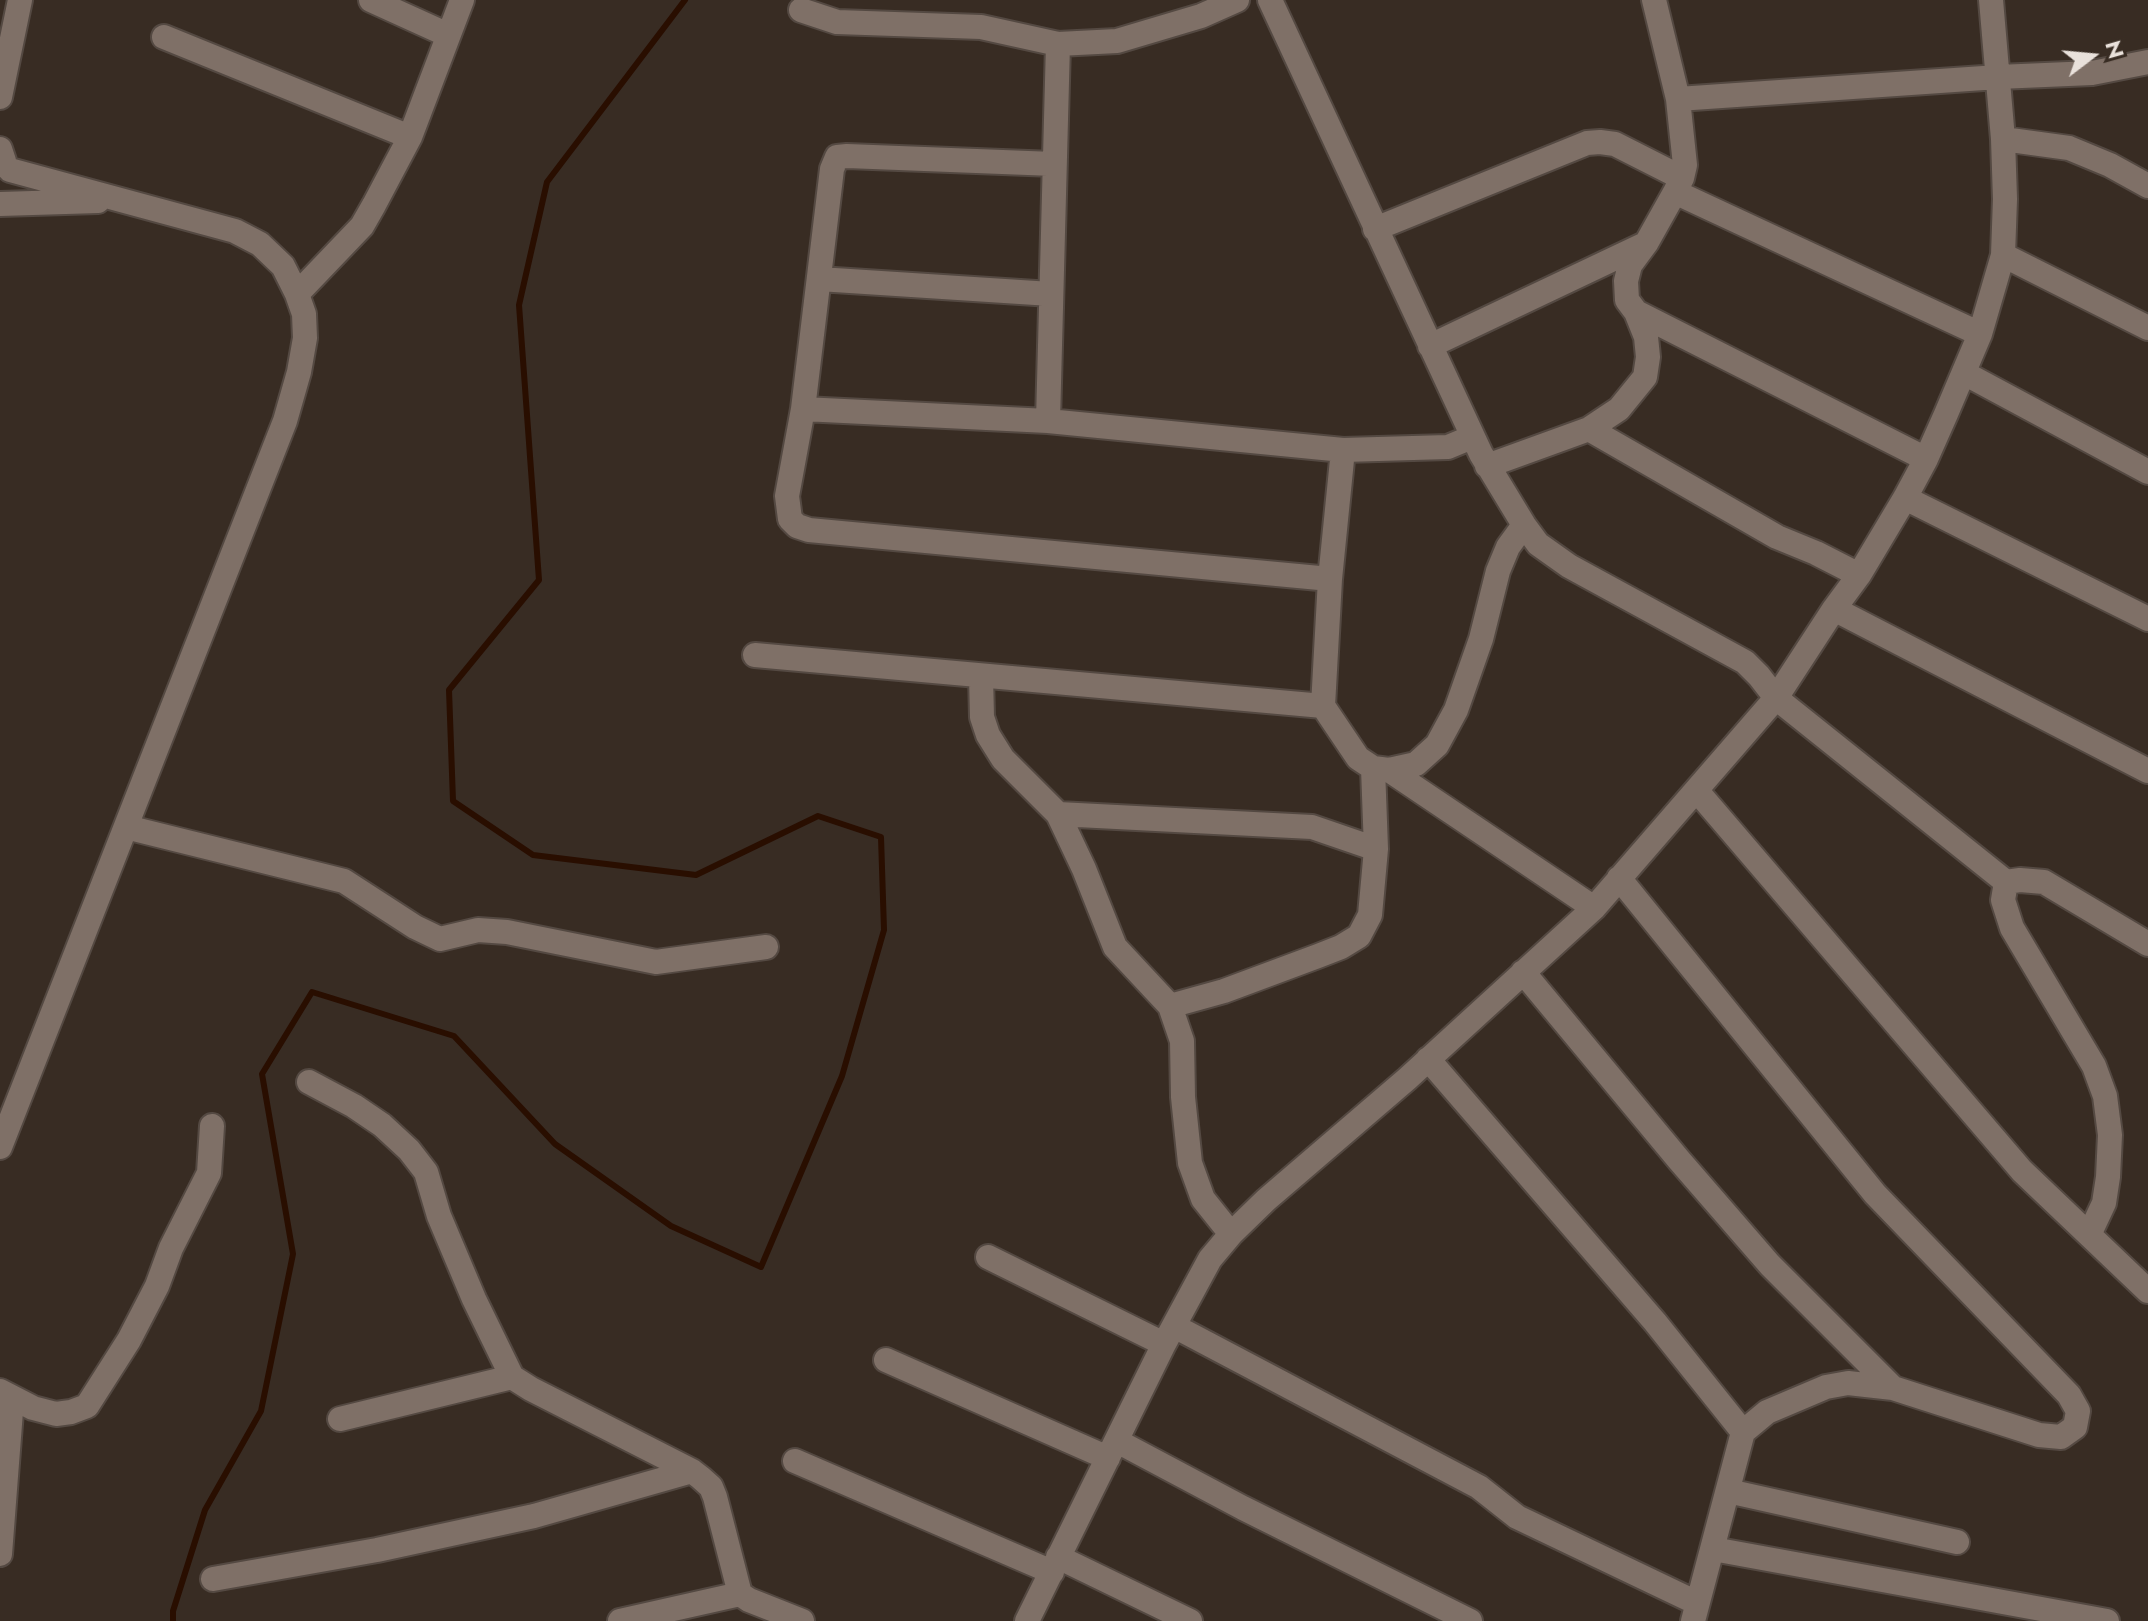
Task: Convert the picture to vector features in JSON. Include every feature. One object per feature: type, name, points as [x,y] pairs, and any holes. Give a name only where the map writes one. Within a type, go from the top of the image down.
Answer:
[{"type":"street","points":[[0,97],[7,29],[20,0]]},
{"type":"street","points":[[371,0],[448,35]]},
{"type":"street","points":[[297,294],[362,226],[410,137],[462,0]]},
{"type":"street","points":[[801,10],[837,22],[981,27],[1058,44],[1117,41],[1201,16],[1237,0]]},
{"type":"street","points":[[1270,0],[1472,437],[1487,466],[1538,544],[1569,566],[1745,662],[1776,698],[2006,882],[2044,882],[2148,944]]},
{"type":"street","points":[[1487,466],[1589,429],[1619,409],[1645,377],[1648,357],[1646,337],[1636,312],[1627,300],[1626,281],[1630,265],[1647,242],[1679,185],[1685,152],[1678,99],[1654,0]]},
{"type":"street","points":[[1027,1621],[1210,1259],[1266,1200],[1428,1059],[1594,908],[1776,698],[1859,575],[1905,498],[1926,459],[1980,334],[2003,255],[2003,139],[1991,0]]},
{"type":"street","points":[[164,37],[410,137]]},
{"type":"street","points":[[1048,421],[1058,44]]},
{"type":"street","points":[[1678,99],[2092,73],[2148,62]]},
{"type":"street","points":[[2003,139],[2069,148],[2110,165],[2148,186]]},
{"type":"street","points":[[1375,229],[1587,143],[1615,144],[1679,185],[1980,334]]},
{"type":"street","points":[[1054,164],[837,157],[832,169],[803,409],[787,496],[790,519],[797,526],[809,530],[1330,579]]},
{"type":"street","points":[[0,1147],[285,421],[305,338],[304,314],[297,294],[283,266],[260,244],[235,231],[30,177],[3,160]]},
{"type":"street","points":[[0,203],[10,193],[12,185],[3,160]]},
{"type":"street","points":[[0,203],[124,200]]},
{"type":"street","points":[[1430,346],[1647,242]]},
{"type":"street","points":[[2003,255],[2148,328]]},
{"type":"street","points":[[819,279],[1051,294]]},
{"type":"street","points":[[1636,312],[1926,459]]},
{"type":"street","points":[[1964,373],[2148,472]]},
{"type":"street","points":[[803,409],[1048,421],[1343,450],[1448,447],[1472,437]]},
{"type":"street","points":[[1589,429],[1777,537],[1859,575]]},
{"type":"street","points":[[1343,450],[1330,579],[1323,706],[1358,758],[1381,769],[1594,908]]},
{"type":"street","points":[[1905,498],[2148,619]]},
{"type":"street","points":[[1381,769],[1416,764],[1437,745],[1456,710],[1481,639],[1498,571],[1508,547],[1524,525]]},
{"type":"street","points":[[1834,609],[2148,771]]},
{"type":"street","points":[[755,655],[1323,706]]},
{"type":"street","points":[[981,676],[982,717],[988,735],[1003,759],[1058,814],[1115,947],[1170,1006],[1182,1041],[1183,1097],[1190,1163],[1203,1199],[1231,1234]]},
{"type":"street","points":[[1170,1006],[1224,991],[1341,947],[1359,936],[1370,915],[1381,769]]},
{"type":"street","points":[[1697,791],[2022,1171],[2148,1291]]},
{"type":"street","points":[[1058,814],[1312,827],[1376,849]]},
{"type":"street","points":[[126,827],[344,881],[415,927],[440,939],[478,930],[507,932],[656,962],[766,947]]},
{"type":"street","points":[[988,1257],[1169,1335],[1479,1487],[1517,1517],[1695,1612],[1743,1432],[1767,1412],[1826,1387],[1848,1383],[1893,1388],[2039,1435],[2061,1437],[2075,1427],[2078,1411],[2069,1395],[1875,1194],[1619,878]]},
{"type":"street","points":[[2006,882],[2003,900],[2012,928],[2094,1066],[2105,1096],[2110,1135],[2108,1177],[2104,1203],[2089,1235]]},
{"type":"street","points":[[1523,972],[1770,1265],[1893,1388]]},
{"type":"street","points":[[1428,1059],[1655,1322],[1743,1432]]},
{"type":"street","points":[[309,1082],[382,1125],[409,1150],[426,1172],[444,1230],[512,1377],[692,1471],[711,1487],[715,1497],[740,1594],[802,1621]]},
{"type":"street","points":[[0,1554],[6,1394],[33,1408],[56,1414],[87,1406],[129,1340],[209,1173],[212,1126]]},
{"type":"street","points":[[886,1360],[1112,1450],[1243,1508],[1470,1621]]},
{"type":"street","points":[[340,1419],[512,1377]]},
{"type":"street","points":[[795,1461],[1190,1621]]},
{"type":"street","points":[[213,1579],[377,1550],[534,1516],[692,1471]]},
{"type":"street","points":[[1728,1491],[1957,1542]]},
{"type":"street","points":[[1713,1549],[2107,1621]]},
{"type":"street","points":[[620,1621],[740,1594]]},
{"type":"waterway","points":[[173,1621],[173,1611],[205,1510],[261,1411],[293,1254],[262,1074],[312,992],[454,1036],[555,1144],[671,1226],[761,1267],[842,1076],[884,930],[881,837],[818,816],[696,875],[533,855],[453,801],[449,690],[539,580],[519,305],[547,182],[685,0]]}]
